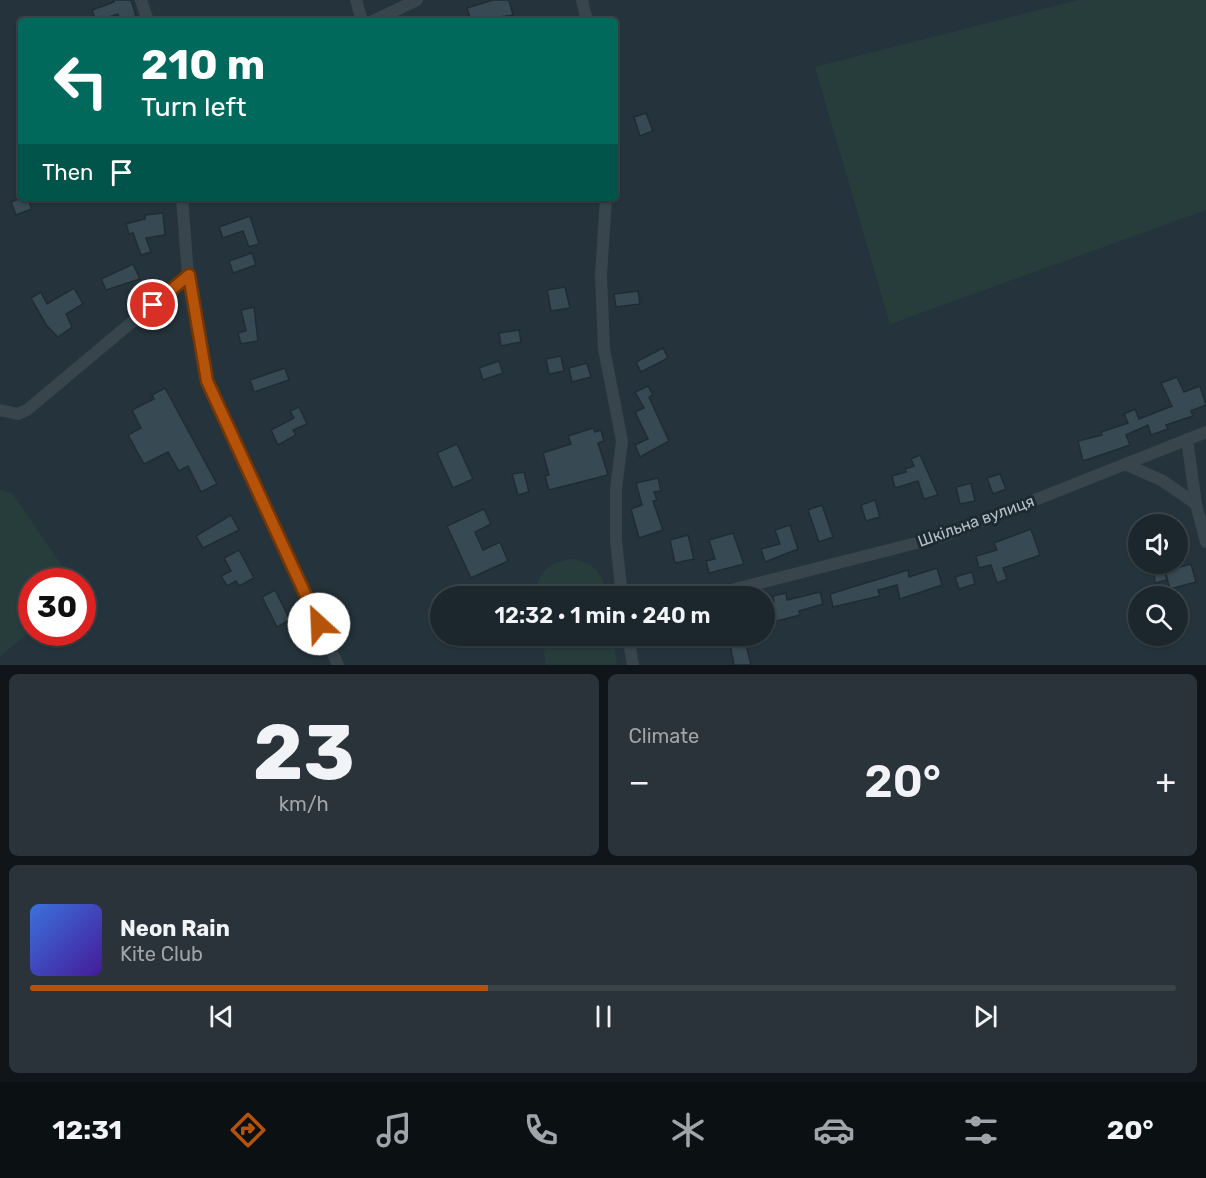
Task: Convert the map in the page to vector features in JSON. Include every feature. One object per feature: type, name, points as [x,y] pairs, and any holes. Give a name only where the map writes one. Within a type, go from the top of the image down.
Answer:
[{"type":"street","points":[[141,0],[147,18]]},
{"type":"street","points":[[356,0],[361,18]]},
{"type":"street","points":[[379,18],[417,0]]},
{"type":"street","points":[[582,0],[586,18]]},
{"type":"street","points":[[182,201],[189,275],[207,381],[338,665]]},
{"type":"street","points":[[606,201],[601,275],[604,349],[622,441],[615,489],[616,540],[621,586]]},
{"type":"street","points":[[0,410],[18,414],[27,410],[189,275]]},
{"type":"street","name":"Шкільна вулиця","points":[[747,586],[944,536],[1206,432]]},
{"type":"street","points":[[1187,439],[1196,504],[1206,542]]},
{"type":"street","points":[[1125,464],[1163,481],[1196,504]]},
{"type":"street","points":[[630,646],[633,665]]},
{"type":"green space","points":[[1078,0],[1206,0],[1206,210],[890,324],[815,67]]},
{"type":"green space","points":[[0,490],[12,493],[63,568],[18,568],[18,641],[0,656]]},
{"type":"green space","points":[[565,560],[581,561],[593,567],[605,586],[537,586],[546,570]]},
{"type":"green space","points":[[543,646],[614,646],[617,665],[546,665]]},
{"type":"building","points":[[114,0],[131,0],[136,16],[119,18],[118,14],[95,18],[92,10],[114,2]]},
{"type":"building","points":[[493,0],[509,0],[513,15],[470,18],[467,8]]},
{"type":"building","points":[[646,113],[653,131],[640,136],[634,117]]},
{"type":"building","points":[[18,199],[28,201],[32,209],[16,215],[11,202]]},
{"type":"building","points":[[163,213],[165,235],[146,238],[151,252],[141,255],[133,233],[129,234],[126,224],[145,219],[145,215]]},
{"type":"building","points":[[250,216],[259,244],[249,247],[243,231],[223,238],[219,227]]},
{"type":"building","points":[[252,253],[256,265],[233,273],[229,261]]},
{"type":"building","points":[[133,264],[140,279],[106,290],[101,279]]},
{"type":"building","points":[[565,287],[570,308],[551,311],[547,290]]},
{"type":"building","points":[[74,288],[83,304],[66,314],[72,327],[58,337],[47,326],[31,298],[41,292],[47,304]]},
{"type":"building","points":[[638,291],[640,304],[616,307],[614,294]]},
{"type":"building","points":[[254,307],[258,341],[241,344],[238,333],[246,331],[241,310]]},
{"type":"building","points":[[519,330],[521,342],[501,346],[499,333]]},
{"type":"building","points":[[663,348],[668,358],[641,372],[636,362]]},
{"type":"building","points":[[561,356],[564,371],[549,374],[546,359]]},
{"type":"building","points":[[499,361],[503,373],[483,380],[479,368]]},
{"type":"building","points":[[587,363],[591,377],[572,382],[569,368]]},
{"type":"building","points":[[285,368],[289,380],[254,392],[250,380]]},
{"type":"building","points":[[1177,377],[1184,392],[1200,386],[1206,405],[1191,411],[1193,416],[1166,425],[1168,429],[1151,435],[1148,425],[1126,435],[1130,445],[1083,461],[1078,441],[1102,435],[1101,432],[1128,423],[1124,414],[1135,409],[1139,419],[1172,406],[1161,383]]},
{"type":"building","points":[[648,386],[653,395],[649,397],[669,441],[640,457],[635,445],[648,439],[635,412],[644,408],[635,392]]},
{"type":"building","points":[[165,388],[217,484],[201,492],[188,466],[179,471],[168,452],[144,464],[128,435],[141,428],[132,410],[154,399],[152,395]]},
{"type":"building","points":[[299,407],[307,424],[293,430],[296,435],[278,445],[271,430],[294,418],[290,411]]},
{"type":"building","points":[[593,428],[595,432],[601,430],[604,441],[598,443],[608,475],[549,490],[545,476],[549,475],[543,453],[571,444],[568,436]]},
{"type":"building","points":[[457,444],[473,479],[453,488],[437,453]]},
{"type":"building","points":[[920,455],[938,495],[924,499],[918,481],[895,488],[892,476],[906,472],[905,469],[914,466],[911,459]]},
{"type":"building","points":[[524,472],[529,492],[518,495],[512,474]]},
{"type":"building","points":[[1000,474],[1006,489],[993,494],[987,478]]},
{"type":"building","points":[[658,478],[661,491],[654,492],[657,500],[653,501],[663,530],[639,538],[631,509],[642,505],[636,483]]},
{"type":"building","points":[[971,483],[975,501],[960,504],[956,487]]},
{"type":"building","points":[[875,500],[880,517],[866,521],[861,505]]},
{"type":"building","points":[[822,505],[833,537],[819,542],[808,510]]},
{"type":"building","points":[[484,509],[491,524],[475,532],[483,550],[500,542],[508,561],[471,578],[447,526]]},
{"type":"building","points":[[231,515],[239,530],[203,548],[196,536]]},
{"type":"building","points":[[790,525],[798,549],[765,562],[761,549],[780,544],[775,530]]},
{"type":"building","points":[[1031,529],[1040,555],[1003,568],[1007,579],[997,583],[991,565],[979,568],[976,556],[997,550],[994,543]]},
{"type":"building","points":[[733,533],[744,564],[709,573],[706,561],[715,559],[709,540]]},
{"type":"building","points":[[688,535],[694,559],[675,563],[670,540]]},
{"type":"building","points":[[239,550],[254,578],[239,586],[236,581],[227,586],[221,576],[231,571],[224,558]]},
{"type":"building","points":[[1191,564],[1196,582],[1169,586],[1166,574],[1188,574],[1188,565]]},
{"type":"building","points":[[937,568],[942,585],[900,599],[897,585],[878,590],[880,596],[833,607],[830,594],[908,570],[909,577]]},
{"type":"building","points":[[972,572],[975,584],[959,589],[955,577]]},
{"type":"building","points":[[1154,574],[1166,574],[1167,580],[1155,583]]},
{"type":"building","points":[[275,590],[290,620],[277,627],[262,597]]},
{"type":"building","points":[[820,592],[823,604],[799,611],[800,615],[775,621],[775,596],[786,593],[787,600]]},
{"type":"building","points":[[730,646],[746,646],[751,665],[734,665]]},
{"type":"route","points":[[153,305],[189,275],[207,381],[319,624]]}]
